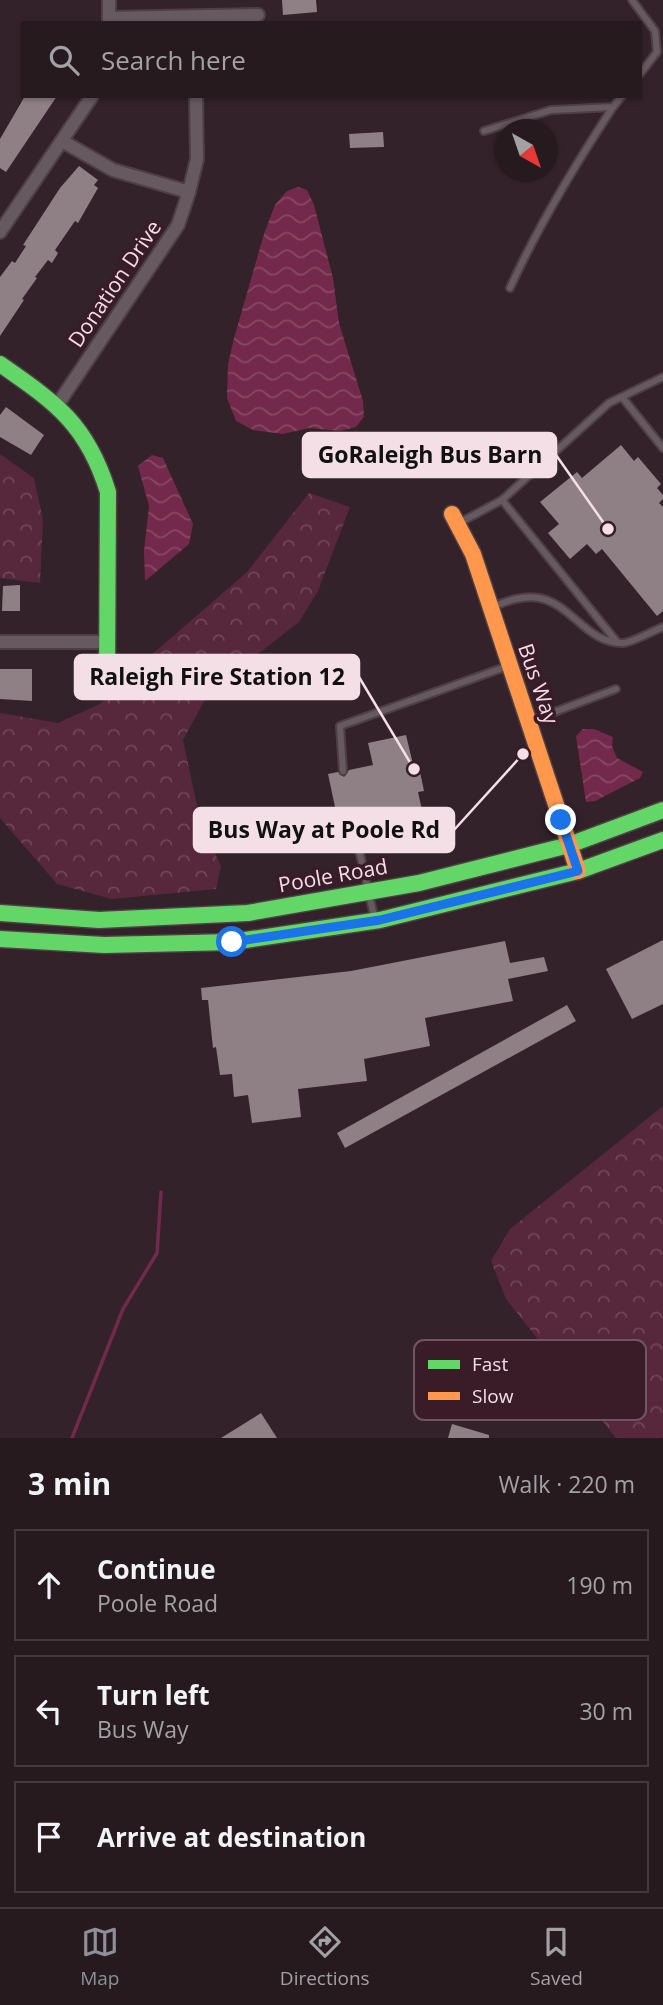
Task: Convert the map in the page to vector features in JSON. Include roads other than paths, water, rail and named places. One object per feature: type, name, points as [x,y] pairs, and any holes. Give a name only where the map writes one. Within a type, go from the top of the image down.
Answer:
[{"type":"main road","points":[[0,364],[58,404],[88,439],[101,463],[108,492],[107,681]]},
{"type":"main road","name":"Bus Way","points":[[454,519],[473,554],[578,871]]},
{"type":"main road","name":"Poole Road","points":[[0,913],[99,920],[248,913],[419,883],[569,845],[663,810]]},
{"type":"main road","points":[[0,940],[104,945],[232,942],[375,921],[578,871],[663,840]]},
{"type":"main road","points":[[99,920],[104,945]]},
{"type":"street","points":[[109,0],[109,20],[196,20],[258,15]]},
{"type":"street","points":[[0,232],[91,98]]},
{"type":"street","name":"Donation Drive","points":[[58,404],[178,225],[197,159],[196,98]]},
{"type":"street","points":[[62,141],[113,170],[189,192]]},
{"type":"street","points":[[0,642],[107,642]]},
{"type":"lane","points":[[632,0],[655,31],[657,52],[642,71]]},
{"type":"lane","points":[[509,288],[579,158],[620,98]]},
{"type":"lane","points":[[484,131],[551,110],[613,107]]},
{"type":"lane","points":[[454,519],[502,500],[610,403],[663,377]]},
{"type":"lane","points":[[622,397],[663,448]]},
{"type":"lane","points":[[502,500],[617,642]]},
{"type":"lane","points":[[490,607],[515,598],[540,598],[559,608],[601,640],[625,644],[663,628]]},
{"type":"lane","points":[[343,771],[340,726],[510,666]]},
{"type":"lane","points":[[529,721],[616,689]]},
{"type":"lane","points":[[352,819],[375,921]]},
{"type":"water","points":[[298,187],[307,190],[314,205],[333,278],[339,323],[363,401],[364,417],[356,427],[340,431],[309,428],[283,434],[253,430],[236,421],[227,398],[228,364],[264,234],[275,205],[287,191]]},
{"type":"water","points":[[152,455],[163,458],[193,524],[189,544],[145,581],[144,551],[149,506],[138,466]]},
{"type":"water","points":[[583,729],[594,729],[613,737],[612,746],[617,758],[643,772],[640,778],[595,801],[586,802],[576,736]]},
{"type":"waterway","points":[[72,1438],[123,1309],[157,1253],[161,1192]]},
{"type":"place","name":"GoRaleigh Bus Barn","points":[[608,529]]},
{"type":"place","name":"Bus Way at Poole Rd","points":[[523,754]]},
{"type":"place","name":"Raleigh Fire Station 12","points":[[414,769]]}]
